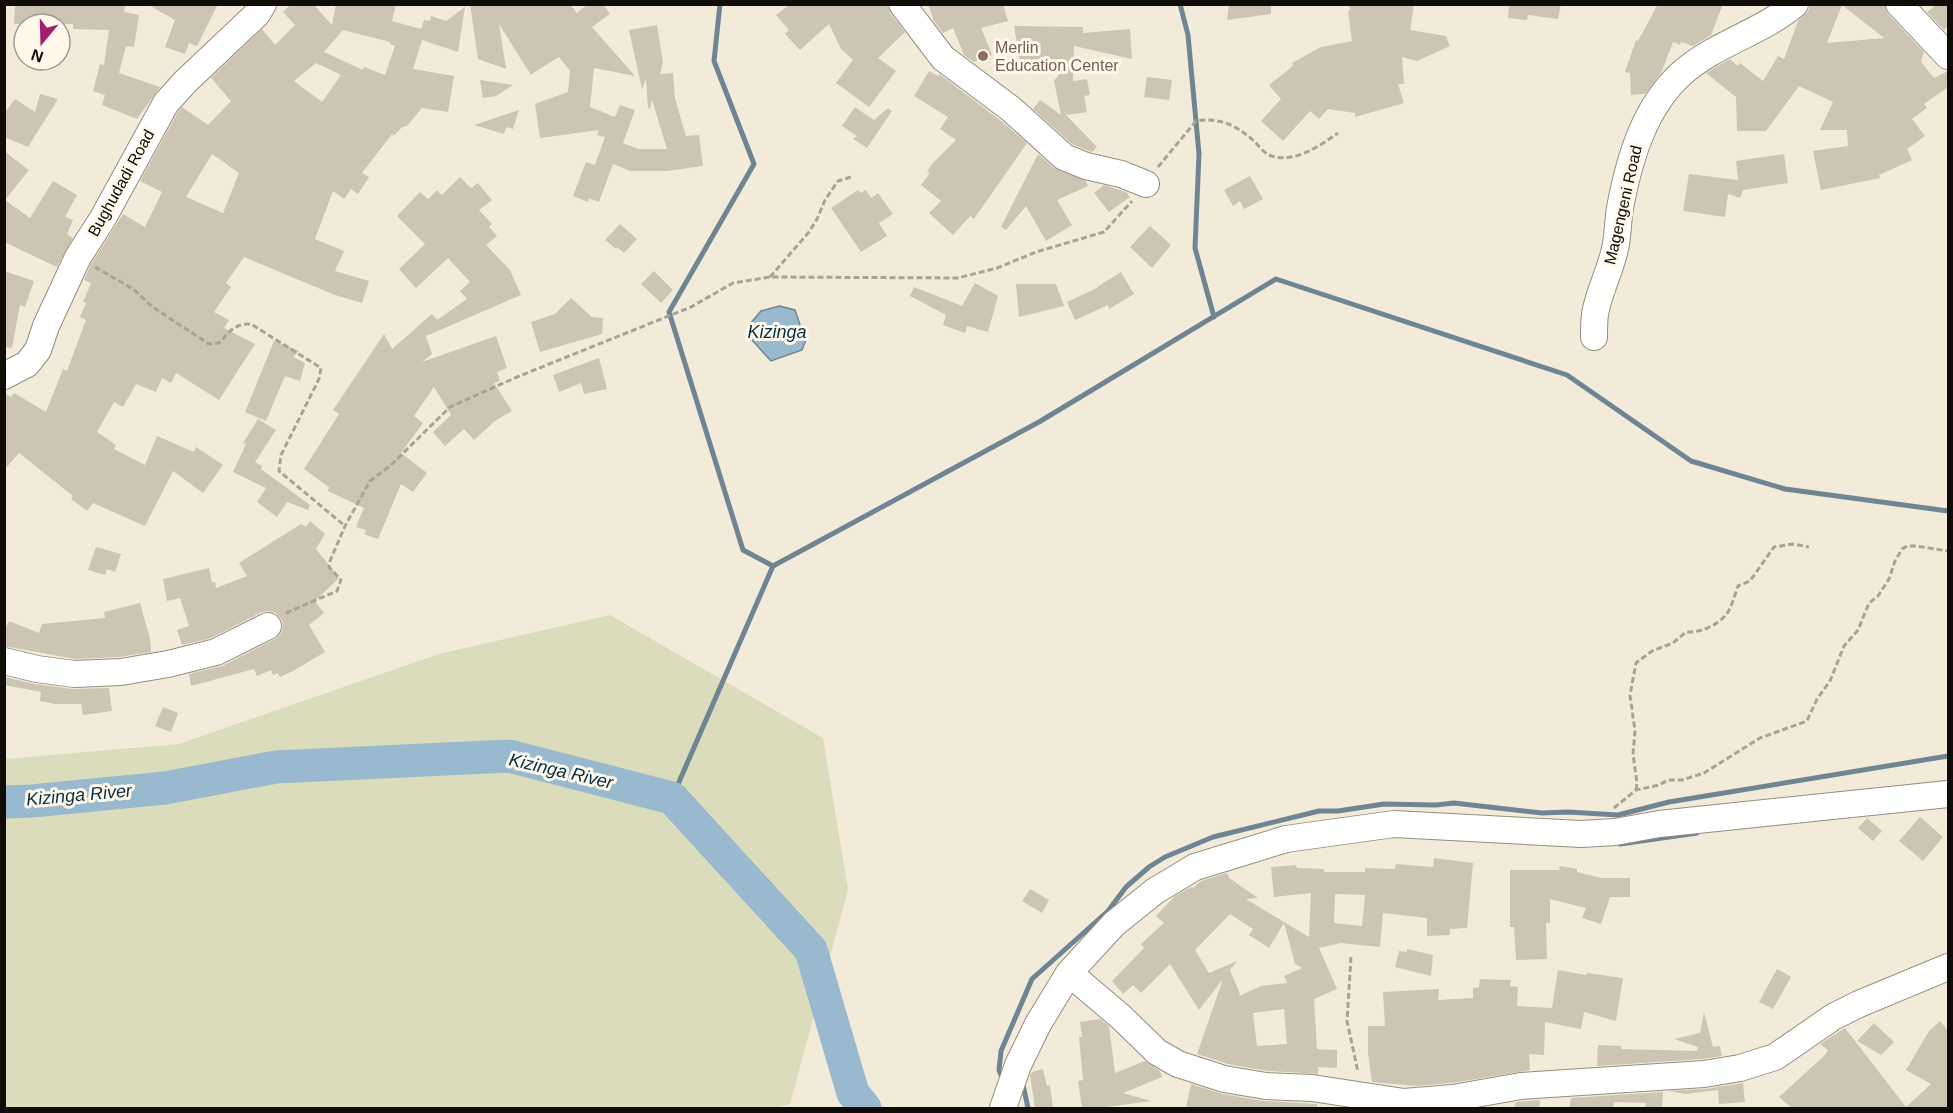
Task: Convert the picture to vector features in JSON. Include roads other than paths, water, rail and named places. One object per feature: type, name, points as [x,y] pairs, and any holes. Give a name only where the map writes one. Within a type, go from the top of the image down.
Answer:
[{"type":"street","name":"Bughudadi Road","points":[[4,376],[27,364],[38,350],[54,308],[78,257],[103,218],[166,103],[198,69],[257,14],[263,4]]},
{"type":"street","points":[[902,4],[943,58],[1011,108],[1064,157],[1146,184]]},
{"type":"street","name":"Magengeni Road","points":[[1594,337],[1595,315],[1616,246],[1620,208],[1629,168],[1638,136],[1657,104],[1680,75],[1705,55],[1778,18],[1795,4]]},
{"type":"street","points":[[1899,4],[1948,56]]},
{"type":"street","points":[[4,661],[37,669],[74,674],[121,672],[168,664],[216,652],[268,626]]},
{"type":"street","points":[[1003,1108],[1028,1044],[1069,973],[1114,924],[1155,891],[1195,867],[1286,839],[1395,824],[1581,834],[1948,794]]},
{"type":"street","points":[[1069,973],[1121,1017],[1157,1052],[1178,1064],[1224,1079],[1266,1086],[1312,1088],[1404,1102],[1443,1099],[1521,1086],[1704,1074],[1740,1068],[1775,1057],[1833,1017],[1948,967]]},
{"type":"water","name":"Kizinga","points":[[779,306],[795,310],[801,328],[807,337],[802,350],[771,361],[752,340],[750,324],[761,311]]},
{"type":"waterway","points":[[720,4],[714,61],[754,164],[669,312],[743,550],[773,566]]},
{"type":"waterway","points":[[1180,4],[1188,35],[1199,154],[1195,248],[1214,317]]},
{"type":"waterway","points":[[672,798],[773,566],[1039,422],[1276,279],[1567,375],[1691,461],[1785,489],[1948,511]]},
{"type":"waterway","name":"Kizinga River","points":[[4,802],[165,788],[276,767],[509,756],[672,798],[811,950],[853,1093],[865,1108]]},
{"type":"waterway","points":[[1003,1080],[999,1070],[1001,1051],[1032,979],[1108,911],[1126,887],[1149,867],[1165,857],[1213,837],[1319,811],[1338,811],[1384,804],[1454,803],[1542,813],[1618,815],[1669,802],[1948,756]]},
{"type":"waterway","points":[[1620,844],[1697,833]]},
{"type":"waterway","points":[[1022,1080],[1028,1108]]},
{"type":"place","name":"Merlin Education Center","points":[[983,56]]}]
